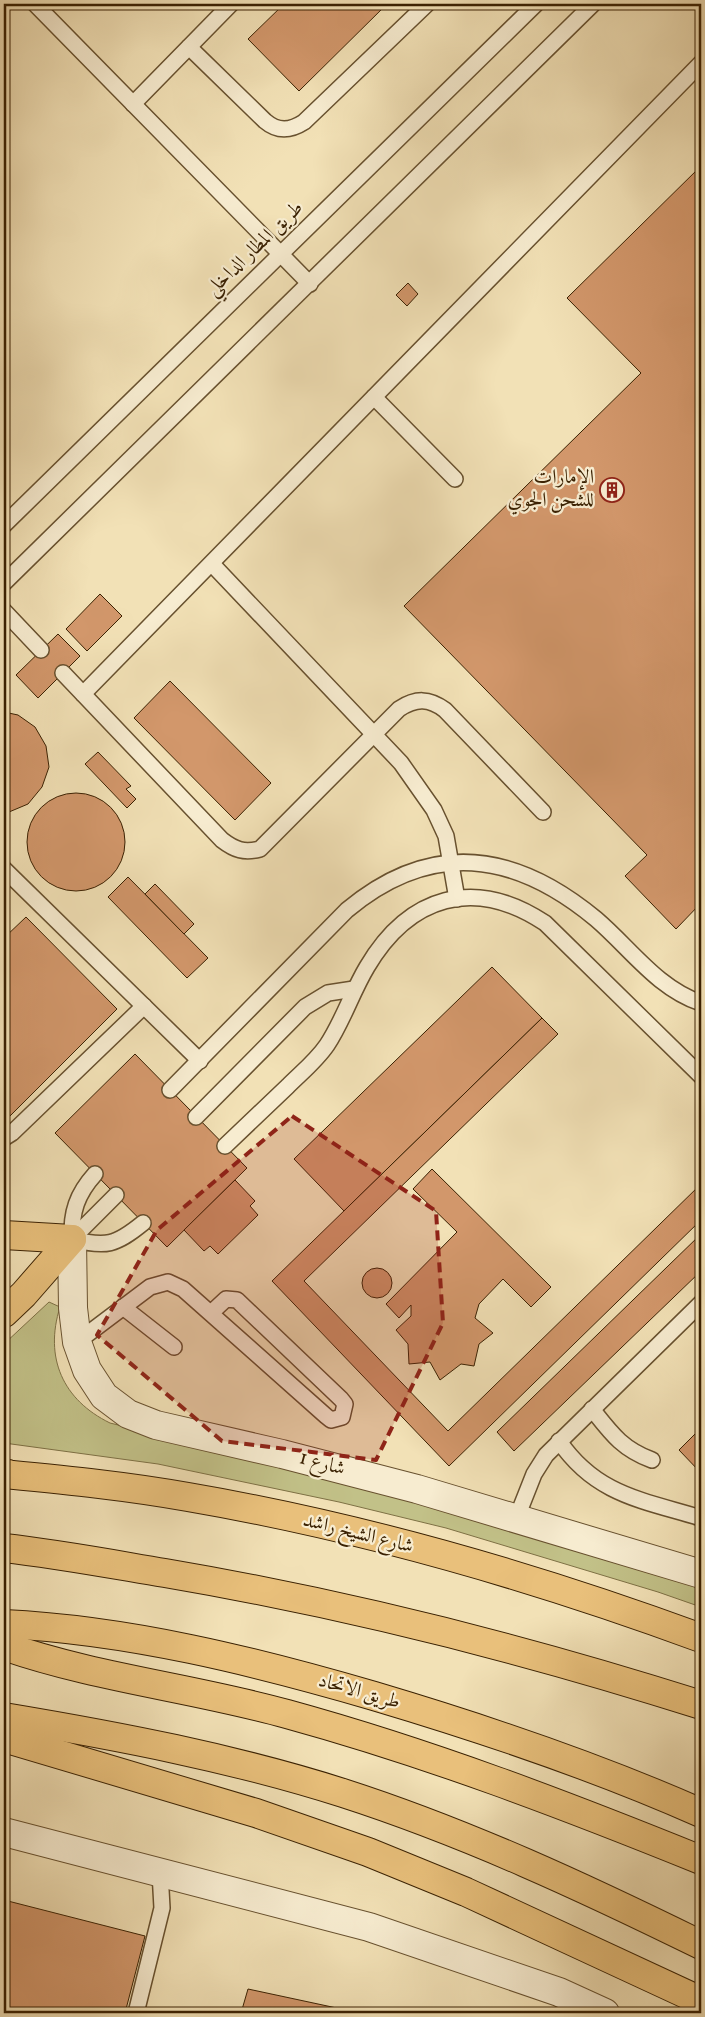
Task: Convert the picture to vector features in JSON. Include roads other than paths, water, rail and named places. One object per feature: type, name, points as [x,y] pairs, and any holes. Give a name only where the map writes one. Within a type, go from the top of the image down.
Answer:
[{"type":"main road","points":[[4,1235],[72,1239]]},
{"type":"main road","points":[[4,1313],[24,1294],[72,1239]]},
{"type":"main road","name":"شارع الشيخ راشد","points":[[5,1474],[187,1496],[343,1529],[488,1567],[641,1616],[701,1638]]},
{"type":"main road","points":[[4,1548],[264,1590],[384,1616],[503,1646],[701,1705]]},
{"type":"main road","name":"طريق الاتحاد","points":[[4,1624],[72,1629],[115,1635],[296,1674],[451,1719],[560,1756],[701,1812]]},
{"type":"main road","points":[[4,1646],[63,1664],[286,1714],[430,1757],[573,1808],[701,1860]]},
{"type":"main road","points":[[4,1717],[132,1740],[238,1764],[342,1793],[447,1830],[549,1872],[701,1945]]},
{"type":"main road","points":[[4,1738],[256,1812],[368,1852],[466,1892],[701,2001]]},
{"type":"street","name":"شارع 1","points":[[72,1239],[73,1308],[77,1342],[87,1370],[104,1396],[128,1414],[156,1425],[282,1454],[517,1517],[701,1574]]},
{"type":"street","points":[[4,1832],[369,1927],[559,1992],[603,2011]]},
{"type":"lane","points":[[35,4],[310,284]]},
{"type":"lane","points":[[133,104],[231,4]]},
{"type":"lane","points":[[189,46],[270,126],[286,130],[296,128],[304,122],[427,4]]},
{"type":"lane","name":"طريق المطار الداخلي","points":[[4,525],[10,513],[280,254],[536,4]]},
{"type":"lane","points":[[4,583],[593,4]]},
{"type":"lane","points":[[83,694],[701,64]]},
{"type":"lane","points":[[374,398],[455,479]]},
{"type":"lane","points":[[212,564],[401,763],[434,810],[446,836],[457,899]]},
{"type":"lane","points":[[4,611],[41,650]]},
{"type":"lane","points":[[63,673],[222,840],[233,848],[246,852],[260,849],[399,709],[410,702],[422,700],[435,702],[445,710],[543,812]]},
{"type":"lane","points":[[170,1090],[347,910],[369,892],[415,869],[452,862],[475,862],[499,867],[548,885],[596,920],[664,985],[683,997],[701,1003]]},
{"type":"lane","points":[[4,869],[200,1061]]},
{"type":"lane","points":[[224,1146],[317,1058],[336,1029],[354,989],[382,946],[404,921],[422,909],[440,902],[457,899],[480,898],[503,902],[527,911],[545,923],[701,1076]]},
{"type":"lane","points":[[196,1117],[305,1007],[328,993],[354,989]]},
{"type":"lane","points":[[4,1138],[12,1133],[144,1006]]},
{"type":"lane","points":[[72,1239],[73,1210],[78,1196],[95,1174]]},
{"type":"lane","points":[[72,1239],[116,1195]]},
{"type":"lane","points":[[72,1239],[105,1245],[118,1242],[143,1223]]},
{"type":"lane","points":[[77,1342],[150,1286],[168,1282],[184,1289],[331,1420],[342,1417],[345,1404],[341,1399],[237,1300],[226,1299],[211,1313]]},
{"type":"lane","points":[[517,1517],[534,1474],[546,1455],[701,1303]]},
{"type":"lane","points":[[123,1307],[174,1347]]},
{"type":"lane","points":[[592,1409],[617,1440],[638,1455],[652,1460]]},
{"type":"lane","points":[[559,1441],[583,1470],[599,1483],[619,1493],[701,1518]]},
{"type":"lane","points":[[136,2013],[162,1908],[160,1872]]},
{"type":"place","name":"الإمارات للشحن الجوي","points":[[612,490]]}]
